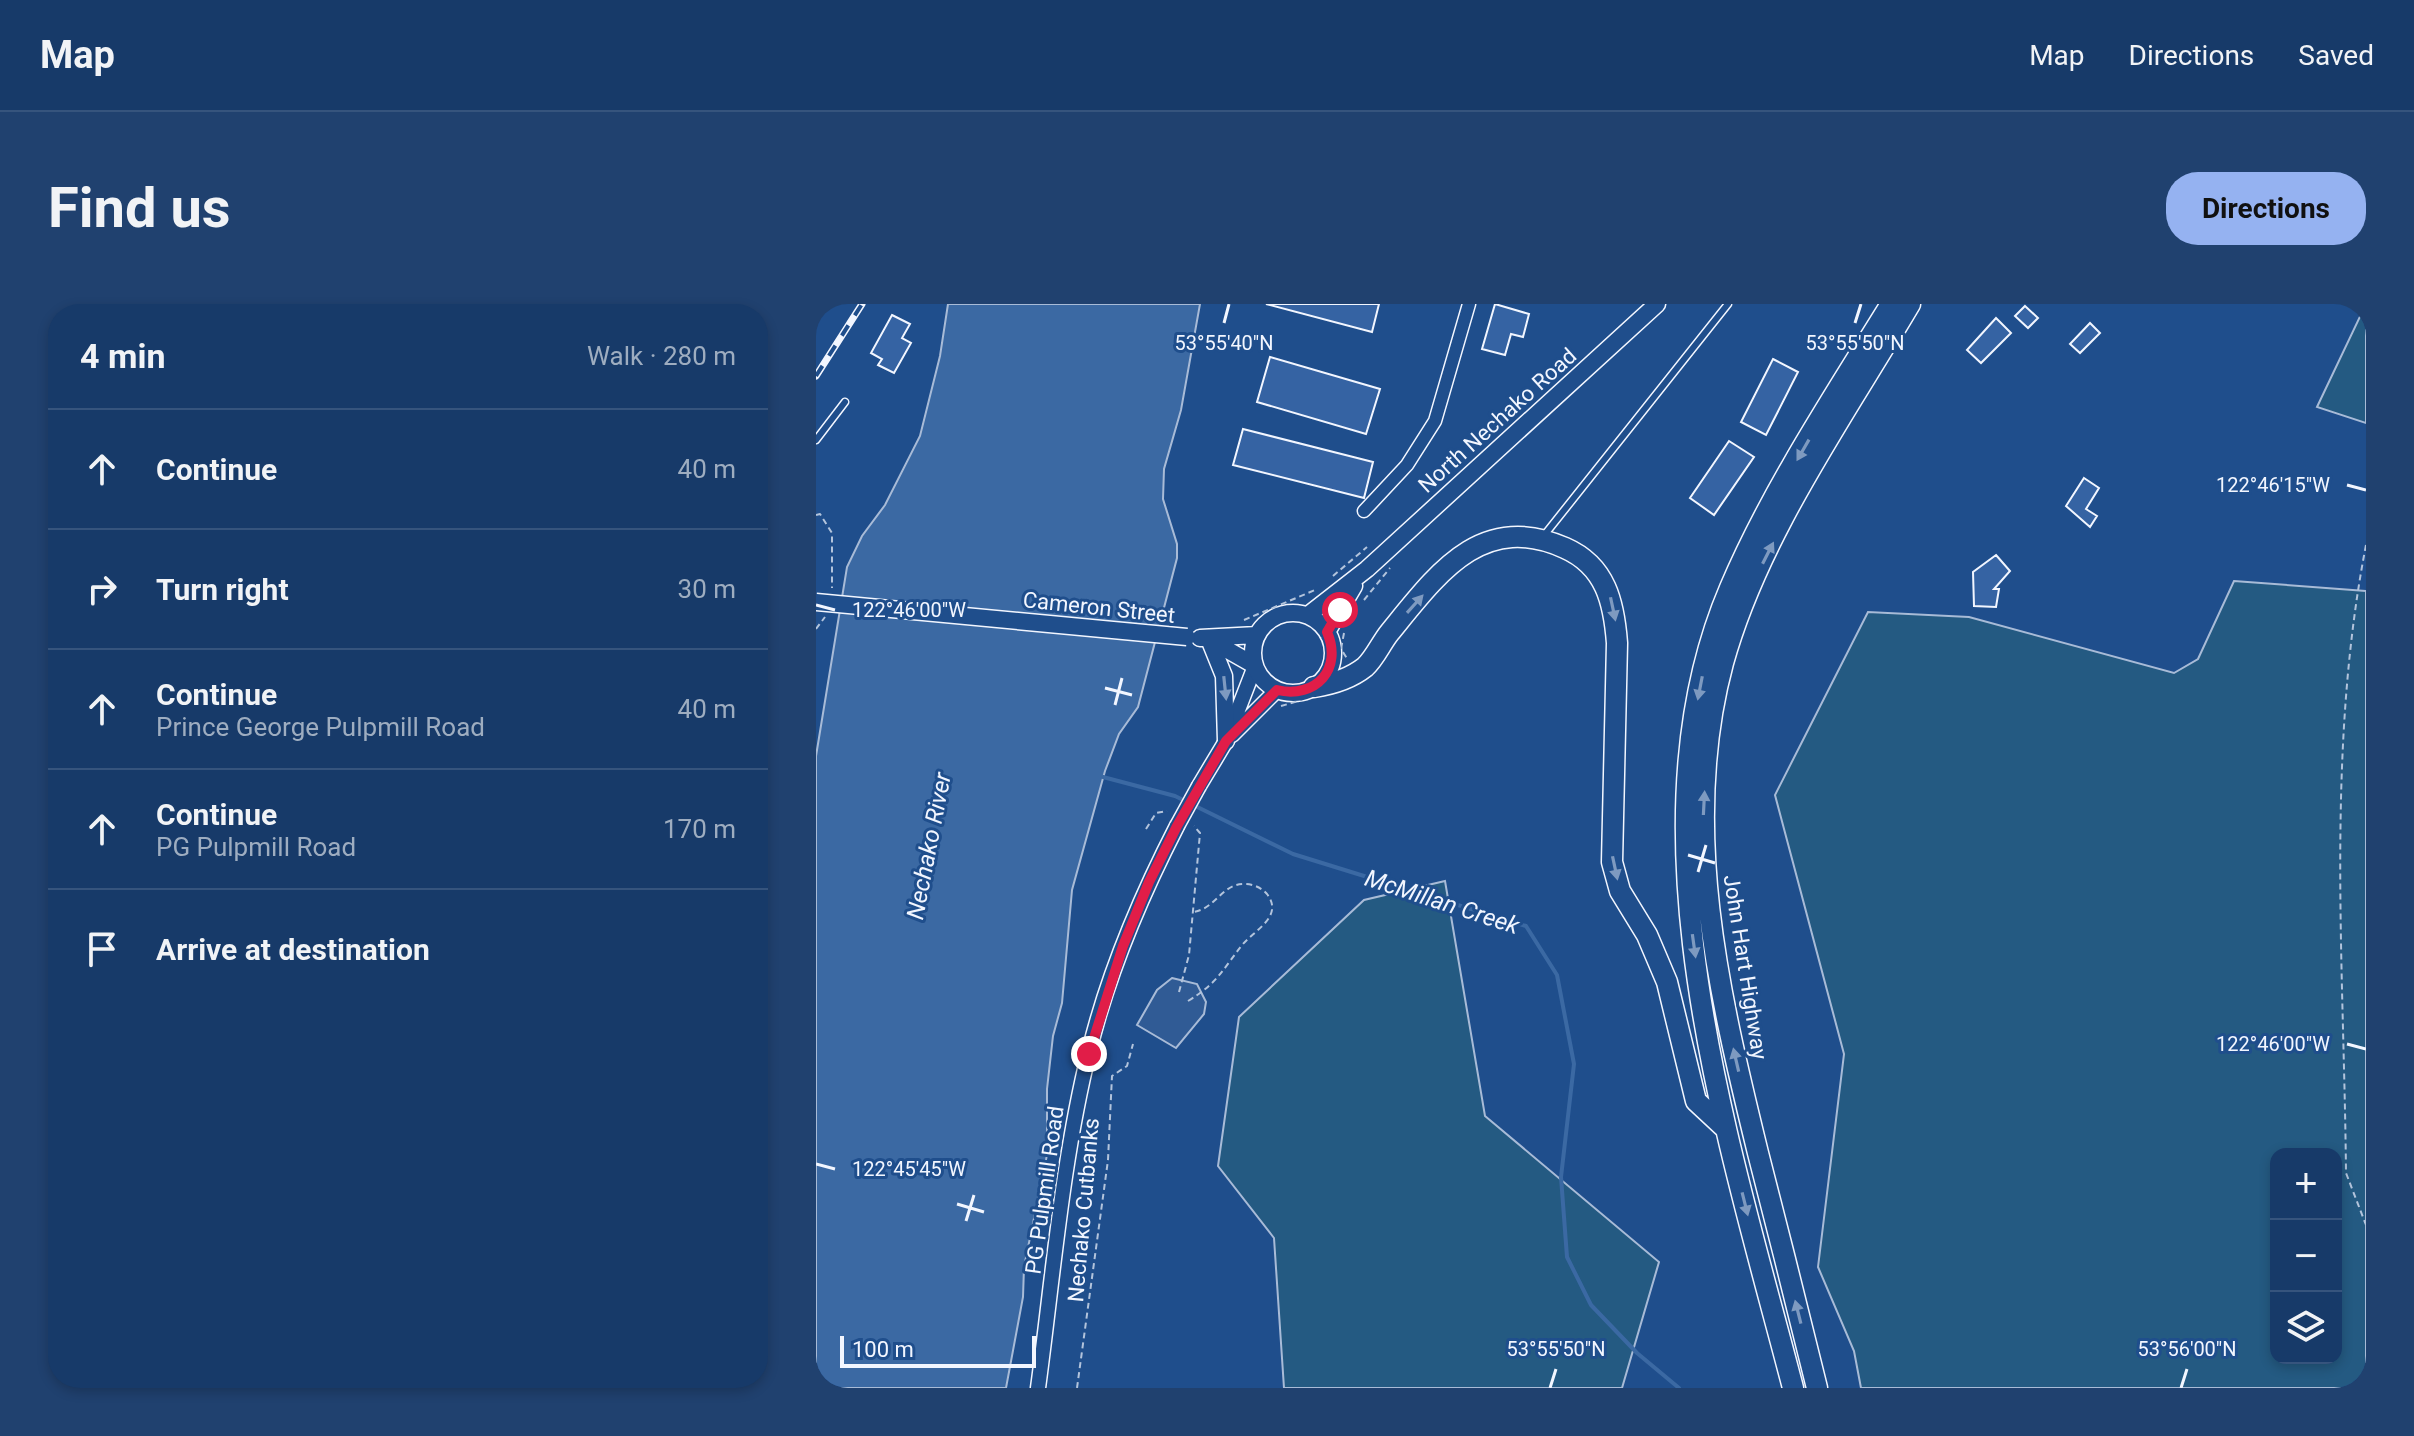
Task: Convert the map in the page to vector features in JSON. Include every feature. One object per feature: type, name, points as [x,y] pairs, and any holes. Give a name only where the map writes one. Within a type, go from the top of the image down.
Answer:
[{"type":"highway","name":"John Hart Highway","points":[[1793,1388],[1725,1128],[1687,890],[1687,757],[1706,660],[1730,588],[1788,476],[1891,304]]},
{"type":"highway","name":"John Hart Highway","points":[[1817,1388],[1735,1061],[1716,960],[1706,889],[1703,821],[1706,757],[1723,664],[1748,593],[1802,486],[1910,304]]},
{"type":"highway","points":[[1314,687],[1338,683],[1367,665],[1389,633],[1457,557],[1488,539],[1514,534],[1542,538],[1573,551],[1605,580],[1615,609],[1617,643],[1612,862],[1620,891],[1647,935],[1667,982],[1696,1101],[1725,1128]]},
{"type":"main road","name":"North Nechako Road","points":[[1308,615],[1367,569],[1657,304]]},
{"type":"main road","name":"North Nechako Road","points":[[1327,632],[1367,569]]},
{"type":"main road","name":"Cameron Street","points":[[822,605],[1209,639]]},
{"type":"main road","points":[[1209,639],[1254,666],[1267,684],[1277,690],[1303,692],[1314,687],[1330,668],[1332,643],[1327,632],[1308,615],[1282,614],[1270,619],[1257,635],[1254,666]]},
{"type":"main road","points":[[1209,639],[1257,635]]},
{"type":"main road","points":[[1209,639],[1224,676],[1226,741]]},
{"type":"street","points":[[1364,511],[1407,465],[1435,421],[1469,304]]},
{"type":"street","points":[[1226,741],[1254,666]]},
{"type":"street","points":[[1226,741],[1277,690]]},
{"type":"street","name":"PG Pulpmill Road","points":[[1038,1388],[1089,1054],[1123,946],[1149,882],[1226,741]]},
{"type":"lane","points":[[1542,538],[1728,304]]},
{"type":"lane","points":[[816,440],[845,402]]},
{"type":"path","points":[[816,515],[820,514],[832,533],[834,558],[816,629]]},
{"type":"path","points":[[1358,607],[1390,570],[1400,539]]},
{"type":"path","points":[[2366,545],[2357,591],[2342,776],[2346,1173],[2366,1225]]},
{"type":"path","points":[[1329,579],[1349,561]]},
{"type":"path","points":[[1146,829],[1159,811],[1199,828],[1189,955],[1179,992]]},
{"type":"path","points":[[1188,1001],[1224,974],[1241,947],[1270,918],[1272,907],[1264,891],[1252,884],[1240,884],[1229,886],[1209,906],[1193,912]]},
{"type":"path","name":"Nechako Cutbanks","points":[[1077,1388],[1108,1160],[1112,1076],[1127,1066],[1133,1044]]},
{"type":"shaded area","points":[[2366,304],[2366,423],[2317,407]]},
{"type":"shaded area","points":[[2234,581],[2366,591],[2366,1388],[1861,1388],[1854,1351],[1818,1267],[1844,1054],[1775,795],[1868,612],[1969,617],[2174,673],[2198,659]]},
{"type":"shaded area","points":[[1445,881],[1485,1116],[1659,1262],[1622,1388],[1284,1388],[1274,1238],[1218,1166],[1239,1017],[1364,900]]},
{"type":"shaded area","points":[[1172,978],[1197,984],[1206,1002],[1204,1014],[1176,1048],[1137,1025],[1157,990]]},
{"type":"water","name":"Nechako River","points":[[948,304],[1200,304],[1181,410],[1164,469],[1163,499],[1177,544],[1177,558],[1138,707],[1119,734],[1105,771],[1072,890],[1062,1003],[1053,1036],[1047,1089],[1047,1155],[1024,1267],[1023,1297],[1006,1388],[816,1388],[816,756],[847,567],[862,536],[885,505],[920,436],[940,356]]},
{"type":"building","points":[[1266,304],[1379,304],[1372,332]]},
{"type":"building","points":[[1495,304],[1529,314],[1523,337],[1511,334],[1505,355],[1482,349]]},
{"type":"building","points":[[2025,306],[2038,318],[2028,328],[2015,316]]},
{"type":"building","points":[[892,315],[910,324],[902,338],[911,343],[894,373],[878,365],[882,359],[871,353]]},
{"type":"building","points":[[1996,318],[2011,333],[1981,363],[1967,350]]},
{"type":"building","points":[[2090,323],[2100,333],[2080,353],[2070,344]]},
{"type":"building","points":[[1270,357],[1380,389],[1366,434],[1257,402]]},
{"type":"building","points":[[1773,359],[1798,372],[1766,435],[1741,422]]},
{"type":"building","points":[[1243,429],[1373,462],[1364,498],[1233,465]]},
{"type":"building","points":[[1729,441],[1754,457],[1714,515],[1690,498]]},
{"type":"building","points":[[2084,478],[2099,488],[2086,509],[2097,516],[2090,527],[2066,506]]},
{"type":"building","points":[[1996,555],[2010,571],[1994,589],[1999,589],[1996,607],[1974,606],[1973,572]]},
{"type":"waterway","name":"McMillan Creek","points":[[1103,777],[1175,796],[1293,854],[1526,926],[1557,975],[1574,1064],[1561,1177],[1567,1257],[1591,1305],[1637,1353],[1679,1388]]},
{"type":"railway","points":[[816,376],[862,304]]},
{"type":"route","points":[[1089,1054],[1102,1004],[1149,882],[1199,786],[1226,741],[1277,690],[1303,692],[1324,679],[1333,656],[1327,632],[1340,610]]}]
